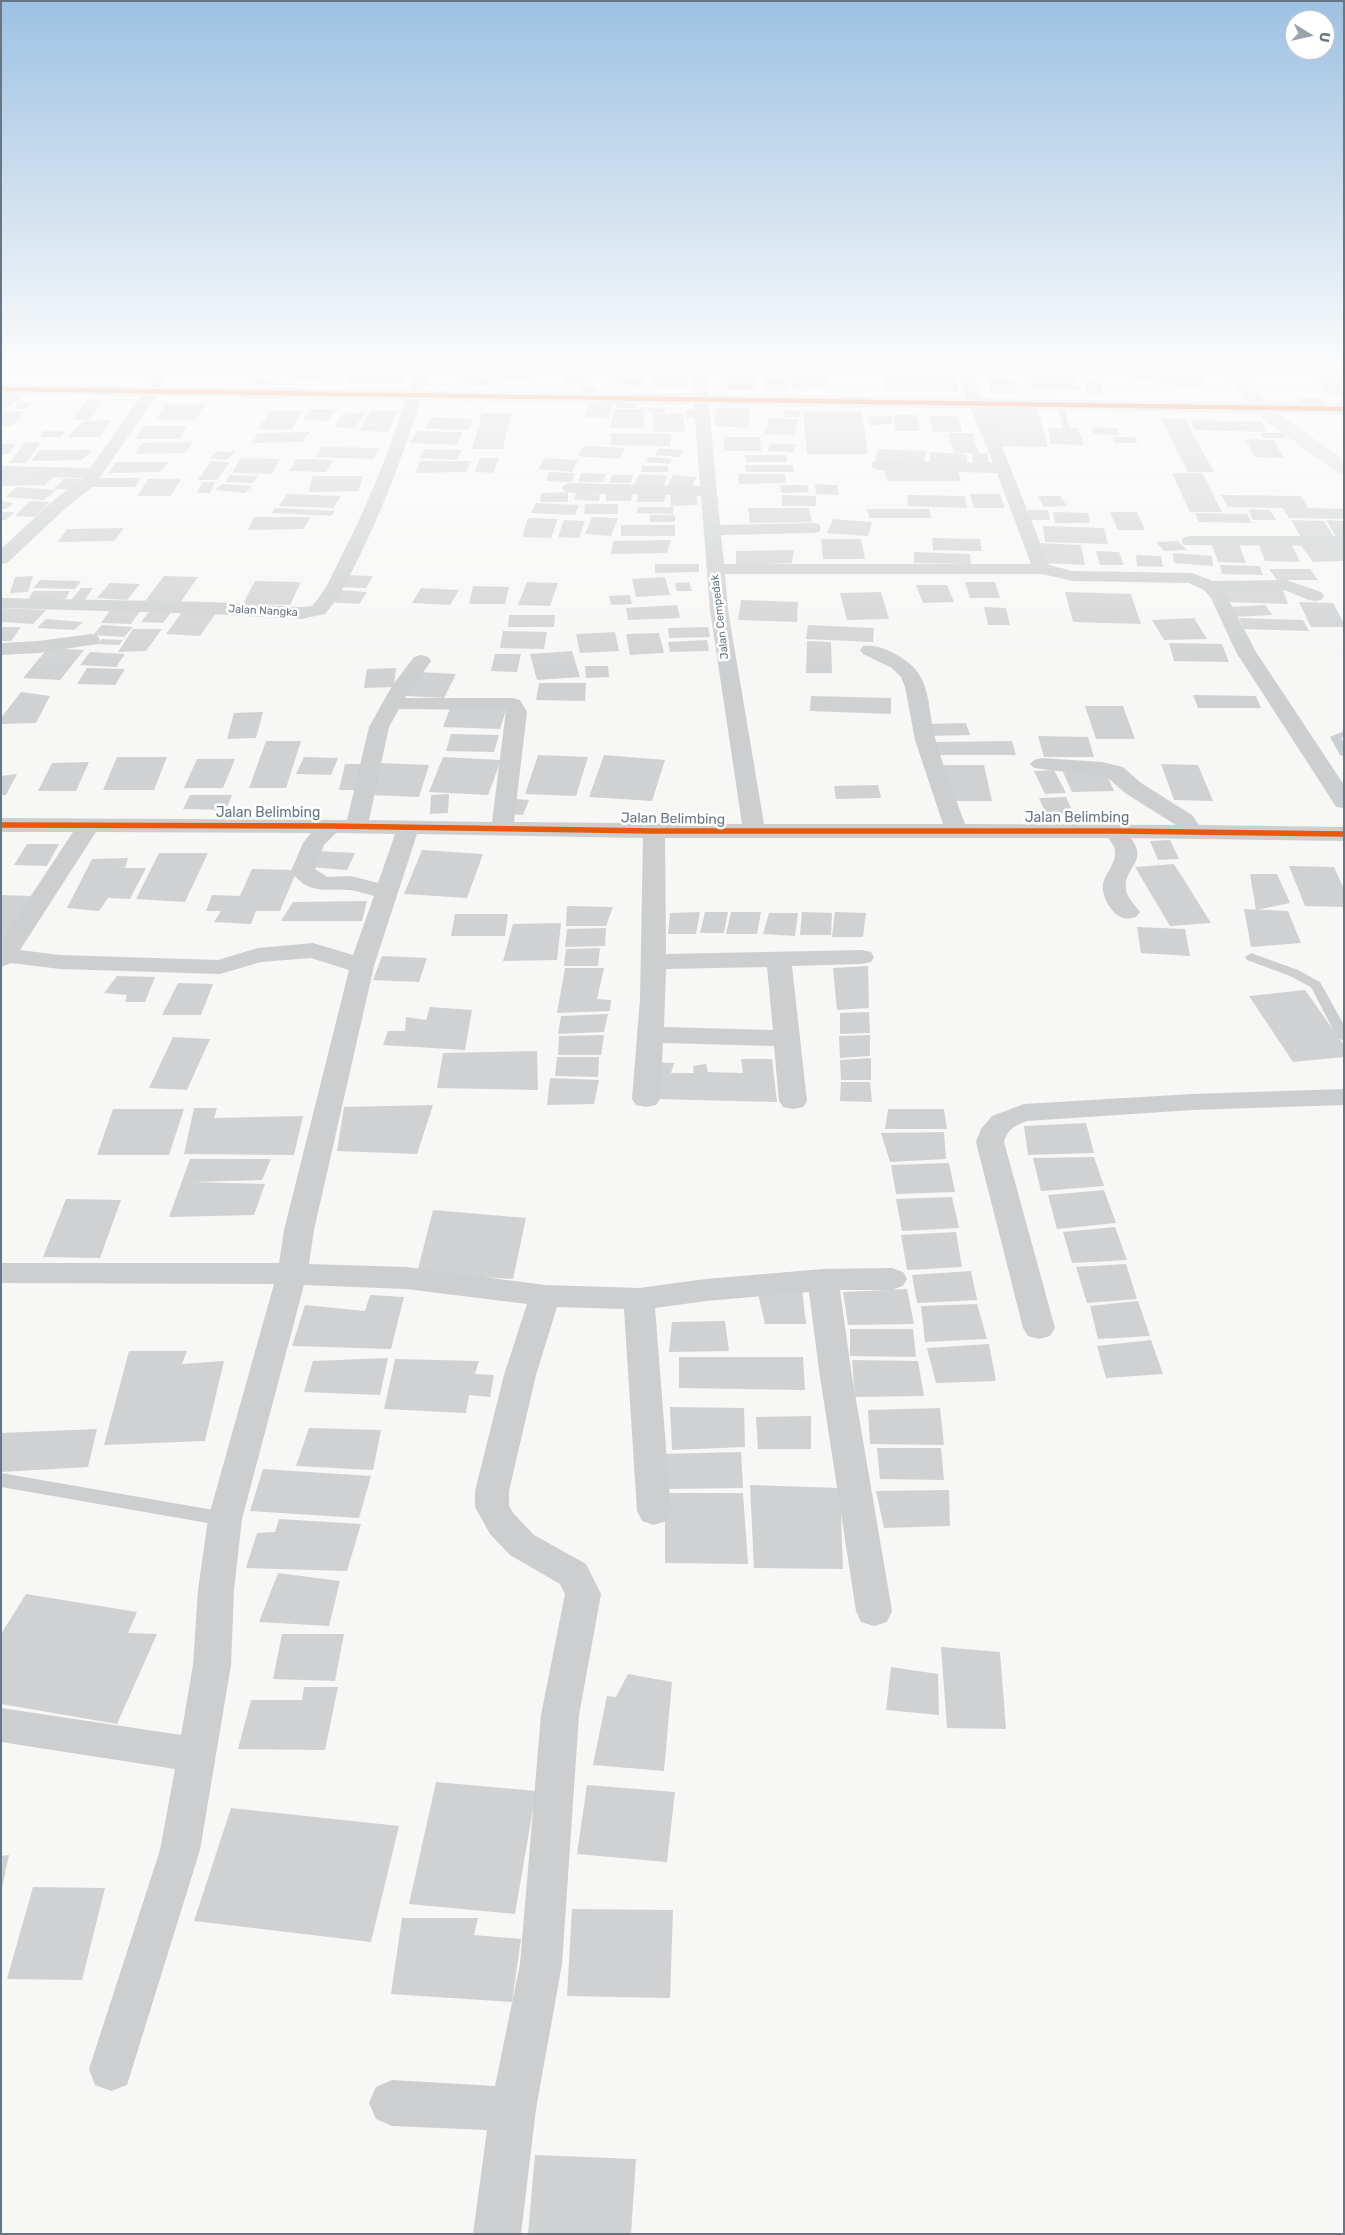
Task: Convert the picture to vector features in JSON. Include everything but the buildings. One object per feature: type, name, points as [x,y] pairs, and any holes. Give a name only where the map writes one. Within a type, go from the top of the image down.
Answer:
[{"type":"street","points":[[1,559],[62,502],[88,483],[99,468]]},
{"type":"street","name":"Jalan Nangka","points":[[1,602],[210,608],[301,613],[318,610],[330,594],[369,522],[390,468]]},
{"type":"street","name":"Jalan Cempedak","points":[[706,468],[710,530],[724,650],[754,832]]},
{"type":"street","points":[[1003,468],[1042,569]]},
{"type":"street","points":[[1,471],[96,473]]},
{"type":"street","points":[[570,488],[708,491]]},
{"type":"street","points":[[710,530],[813,528]]},
{"type":"street","points":[[1190,541],[1344,541]]},
{"type":"street","points":[[715,569],[1042,569],[1073,576],[1192,578],[1210,586],[1286,585],[1314,596]]},
{"type":"street","points":[[1210,586],[1219,597],[1246,652],[1344,802]]},
{"type":"street","points":[[1,650],[91,640]]},
{"type":"street","points":[[870,650],[899,664],[910,675],[915,687],[925,740],[956,831]]},
{"type":"street","points":[[357,826],[379,727],[402,686],[420,661]]},
{"type":"street","points":[[405,704],[513,704],[517,712],[502,828]]},
{"type":"street","points":[[1041,764],[1102,768],[1115,772],[1133,788],[1184,820],[1192,832]]},
{"type":"street","points":[[89,825],[3,958],[78,963],[220,967],[258,955],[314,950],[362,966]]},
{"type":"street","name":"Jalan Belimbing","points":[[5,829],[89,825],[357,826],[754,832],[1114,830],[1344,834]]},
{"type":"street","points":[[330,826],[314,843],[303,872],[322,884],[351,883],[385,892]]},
{"type":"street","points":[[112,2069],[180,1850],[198,1755],[212,1665],[216,1590],[225,1519],[292,1274],[299,1230],[362,966],[385,892],[408,828]]},
{"type":"street","points":[[1114,830],[1126,847],[1127,854],[1125,863],[1114,883],[1113,890],[1128,912]]},
{"type":"street","points":[[646,1099],[652,1035],[655,962],[654,831]]},
{"type":"street","points":[[655,962],[862,957]]},
{"type":"street","points":[[779,959],[793,1101]]},
{"type":"street","points":[[652,1035],[788,1038]]},
{"type":"street","points":[[1039,1328],[990,1142],[994,1128],[1004,1120],[1024,1113],[1192,1102],[1344,1097]]},
{"type":"street","points":[[1,1273],[292,1274],[406,1278],[545,1296],[639,1299],[706,1290],[824,1280],[892,1279]]},
{"type":"street","points":[[824,1280],[835,1370],[874,1611]]},
{"type":"street","points":[[497,2234],[513,2109],[542,1964],[560,1714],[583,1594],[573,1574],[522,1545],[502,1524],[492,1507],[492,1491],[520,1375],[545,1296]]},
{"type":"street","points":[[639,1299],[654,1511]]},
{"type":"street","points":[[1,1725],[198,1755]]},
{"type":"street","points":[[392,2103],[513,2109]]},
{"type":"lane","points":[[1344,734],[1334,737],[1344,753]]},
{"type":"lane","points":[[1251,957],[1294,972],[1316,985],[1344,1037]]},
{"type":"lane","points":[[1,1480],[225,1519]]},
{"type":"cycle path","points":[[1,825],[330,826],[654,831],[1114,831],[1344,834]]}]
